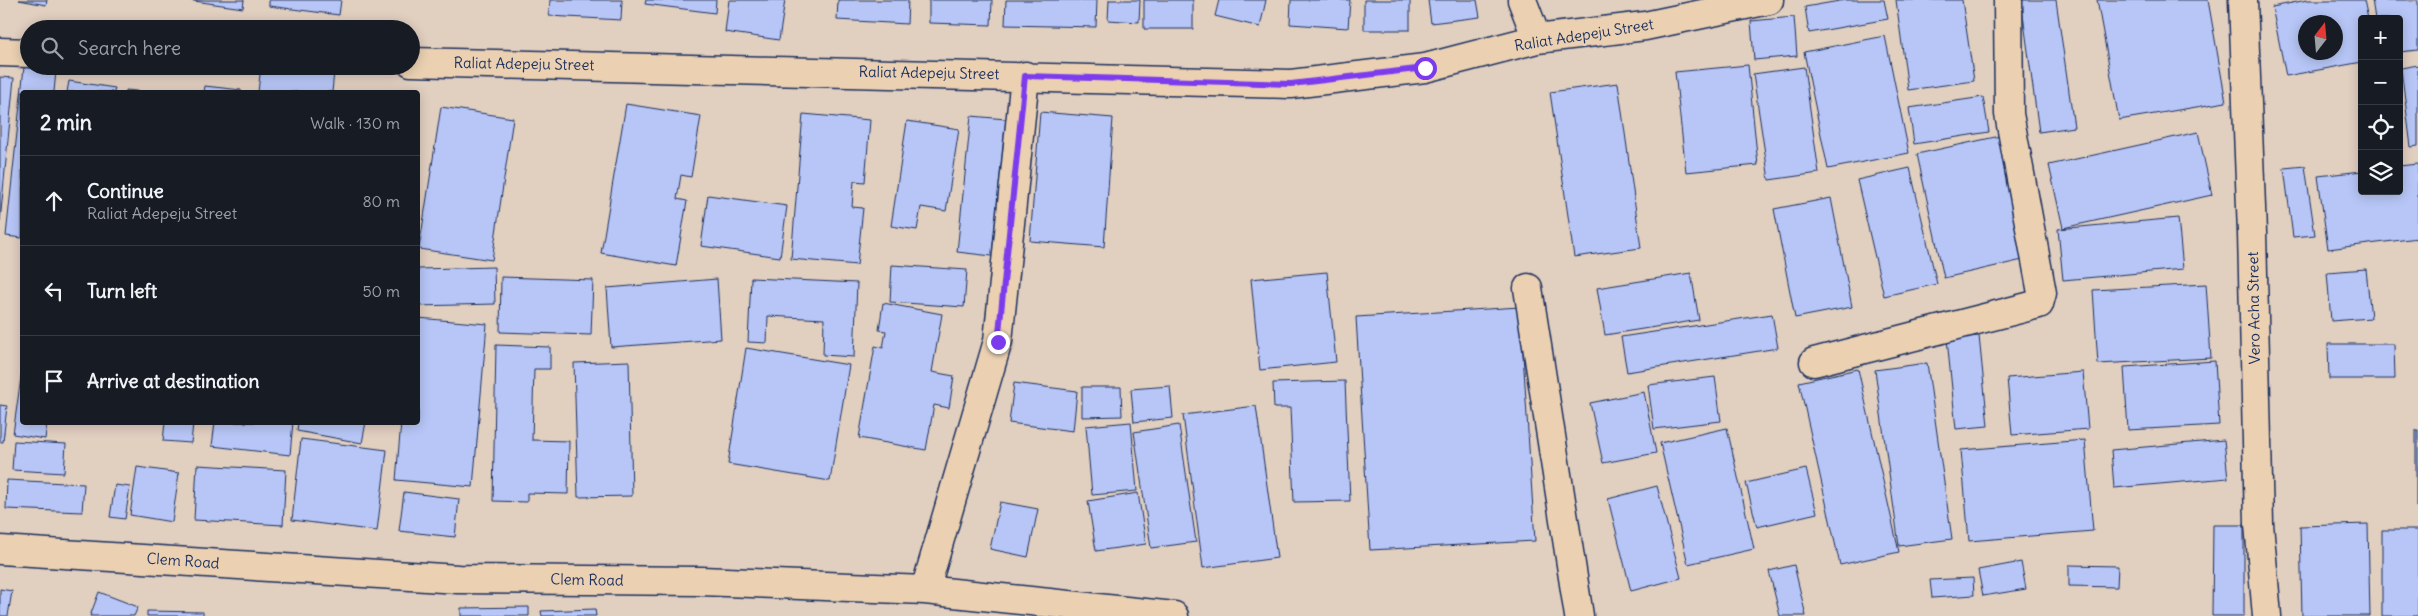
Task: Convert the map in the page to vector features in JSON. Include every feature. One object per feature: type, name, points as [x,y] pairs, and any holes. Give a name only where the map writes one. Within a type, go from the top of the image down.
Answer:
[{"type":"street","points":[[1522,0],[1537,39]]},
{"type":"street","name":"Raliat Adepeju Street","points":[[420,62],[1291,84],[1425,68],[1537,39],[1645,26],[1769,0]]},
{"type":"street","points":[[1814,362],[2040,304],[2042,288],[2010,114],[2008,0]]},
{"type":"street","name":"Vero Acha Street","points":[[2243,0],[2252,233],[2259,524],[2267,616]]},
{"type":"street","points":[[0,52],[20,52]]},
{"type":"street","points":[[925,590],[998,342],[1025,76]]},
{"type":"street","points":[[1528,288],[1579,616]]},
{"type":"street","name":"Clem Road","points":[[0,550],[458,579],[700,581],[925,590],[1174,616]]},
{"type":"building","points":[[19,0],[47,0],[46,5]]},
{"type":"building","points":[[187,0],[244,0],[243,8]]},
{"type":"building","points":[[269,0],[341,0],[339,15],[269,6]]},
{"type":"building","points":[[550,0],[622,0],[621,20],[549,16]]},
{"type":"building","points":[[646,0],[716,0],[715,13],[645,4]]},
{"type":"building","points":[[729,0],[785,0],[779,40],[725,32]]},
{"type":"building","points":[[838,0],[908,0],[907,24],[837,20]]},
{"type":"building","points":[[929,0],[992,0],[991,25],[929,23]]},
{"type":"building","points":[[1006,0],[1097,0],[1096,27],[1005,25]]},
{"type":"building","points":[[1109,0],[1140,0],[1139,22],[1108,20]]},
{"type":"building","points":[[1144,0],[1193,0],[1193,29],[1144,29]]},
{"type":"building","points":[[1219,0],[1266,0],[1260,27],[1215,16]]},
{"type":"building","points":[[1291,0],[1350,0],[1348,28],[1290,24]]},
{"type":"building","points":[[1364,0],[1410,0],[1410,30],[1364,30]]},
{"type":"building","points":[[1428,0],[1477,0],[1480,17],[1431,23]]},
{"type":"building","points":[[1845,0],[1884,0],[1888,19],[1809,33],[1805,7]]},
{"type":"building","points":[[1896,0],[1962,0],[1974,81],[1908,90]]},
{"type":"building","points":[[2021,0],[2056,0],[2074,127],[2039,132]]},
{"type":"building","points":[[2097,0],[2208,0],[2226,102],[2119,120]]},
{"type":"building","points":[[2307,0],[2364,0],[2367,15],[2358,15],[2358,63],[2286,76],[2272,7]]},
{"type":"building","points":[[2372,0],[2418,0],[2418,50],[2403,52],[2403,15],[2374,15]]},
{"type":"building","points":[[1794,17],[1797,56],[1754,60],[1751,21]]},
{"type":"building","points":[[1885,36],[1909,153],[1828,169],[1804,52]]},
{"type":"building","points":[[1748,65],[1758,165],[1686,172],[1675,72]]},
{"type":"building","points":[[2418,65],[2418,146],[2411,147],[2403,84],[2403,68]]},
{"type":"building","points":[[1804,67],[1819,173],[1769,180],[1753,74]]},
{"type":"building","points":[[23,75],[56,75],[54,90],[22,90]]},
{"type":"building","points":[[260,75],[334,75],[332,90],[258,90]]},
{"type":"building","points":[[0,77],[14,78],[0,222]]},
{"type":"building","points":[[69,81],[115,88],[114,90],[67,90]]},
{"type":"building","points":[[1618,83],[1641,248],[1574,257],[1550,92]]},
{"type":"building","points":[[205,86],[241,90],[204,90]]},
{"type":"building","points":[[1983,97],[1989,132],[1914,144],[1909,108]]},
{"type":"building","points":[[626,104],[701,116],[691,177],[681,175],[677,199],[687,201],[676,266],[601,253]]},
{"type":"building","points":[[20,105],[20,238],[6,236]]},
{"type":"building","points":[[441,107],[513,118],[492,260],[420,249]]},
{"type":"building","points":[[1040,112],[1113,118],[1104,247],[1030,241]]},
{"type":"building","points":[[803,114],[870,120],[865,182],[854,181],[852,207],[863,208],[857,265],[791,259]]},
{"type":"building","points":[[971,116],[1006,119],[992,256],[957,252]]},
{"type":"building","points":[[907,121],[959,129],[946,211],[921,207],[917,230],[891,226]]},
{"type":"building","points":[[2198,132],[2212,195],[2063,228],[2049,165]]},
{"type":"building","points":[[2000,136],[2027,259],[1944,278],[1917,154]]},
{"type":"building","points":[[2418,164],[2418,238],[2328,249],[2318,176],[2358,171],[2358,195],[2403,195],[2403,166]]},
{"type":"building","points":[[2305,166],[2315,235],[2293,237],[2284,168]]},
{"type":"building","points":[[1910,168],[1937,284],[1884,296],[1857,180]]},
{"type":"building","points":[[708,195],[787,206],[780,257],[701,246]]},
{"type":"building","points":[[1831,198],[1852,307],[1795,318],[1774,209]]},
{"type":"building","points":[[2178,218],[2183,269],[2063,280],[2058,229]]},
{"type":"building","points":[[892,265],[967,270],[964,307],[890,302]]},
{"type":"building","points":[[494,267],[495,304],[420,306],[420,269]]},
{"type":"building","points":[[2366,269],[2371,318],[2331,321],[2327,272]]},
{"type":"building","points":[[1327,272],[1336,362],[1260,370],[1251,279]]},
{"type":"building","points":[[1691,273],[1699,320],[1605,335],[1597,288]]},
{"type":"building","points":[[501,277],[593,280],[591,335],[500,332]]},
{"type":"building","points":[[751,278],[857,283],[854,357],[823,355],[824,319],[768,316],[767,343],[748,342]]},
{"type":"building","points":[[717,279],[721,339],[611,347],[607,288]]},
{"type":"building","points":[[2206,284],[2211,358],[2098,364],[2093,290]]},
{"type":"building","points":[[883,303],[942,314],[932,372],[954,376],[949,408],[934,405],[926,450],[859,438],[875,346],[883,348],[886,331],[879,330]]},
{"type":"building","points":[[1520,307],[1535,541],[1370,550],[1356,317]]},
{"type":"building","points":[[1772,314],[1778,348],[1627,372],[1621,337]]},
{"type":"building","points":[[420,318],[487,324],[473,487],[396,480],[401,425],[420,425]]},
{"type":"building","points":[[1979,336],[1988,426],[1956,429],[1947,339]]},
{"type":"building","points":[[2328,344],[2394,344],[2395,379],[2329,379]]},
{"type":"building","points":[[496,345],[550,347],[550,369],[534,369],[532,440],[569,441],[568,494],[527,493],[527,502],[493,501]]},
{"type":"building","points":[[746,348],[849,365],[830,481],[728,464]]},
{"type":"building","points":[[629,361],[632,496],[578,497],[574,363]]},
{"type":"building","points":[[2215,361],[2219,425],[2128,430],[2124,367]]},
{"type":"building","points":[[1927,363],[1952,539],[1899,546],[1875,370]]},
{"type":"building","points":[[1858,369],[1899,552],[1840,565],[1799,382]]},
{"type":"building","points":[[2083,372],[2088,429],[2012,435],[2007,378]]},
{"type":"building","points":[[1715,377],[1721,421],[1654,429],[1648,385]]},
{"type":"building","points":[[1345,381],[1350,501],[1294,502],[1290,408],[1274,408],[1273,383]]},
{"type":"building","points":[[1014,383],[1077,391],[1073,431],[1009,423]]},
{"type":"building","points":[[20,384],[20,425],[47,425],[45,439],[13,434]]},
{"type":"building","points":[[1170,386],[1173,418],[1134,422],[1131,389]]},
{"type":"building","points":[[1082,387],[1121,387],[1122,416],[1082,417]]},
{"type":"building","points":[[1644,392],[1656,453],[1603,463],[1590,403]]},
{"type":"building","points":[[0,405],[7,406],[3,442],[0,442]]},
{"type":"building","points":[[1256,406],[1277,558],[1203,568],[1183,415]]},
{"type":"building","points":[[1131,422],[1137,491],[1092,495],[1086,426]]},
{"type":"building","points":[[165,425],[193,425],[191,443],[163,441]]},
{"type":"building","points":[[215,425],[293,425],[290,455],[212,446]]},
{"type":"building","points":[[298,425],[365,425],[362,443],[297,431]]},
{"type":"building","points":[[1179,425],[1196,542],[1151,548],[1134,432]]},
{"type":"building","points":[[1727,428],[1754,549],[1688,564],[1660,443]]},
{"type":"building","points":[[2416,430],[2418,430],[2418,507],[2416,507]]},
{"type":"building","points":[[301,439],[387,450],[377,531],[292,520]]},
{"type":"building","points":[[2085,440],[2093,531],[1969,541],[1961,450]]},
{"type":"building","points":[[2224,440],[2228,478],[2114,488],[2111,450]]},
{"type":"building","points":[[14,441],[66,444],[64,473],[12,470]]},
{"type":"building","points":[[197,465],[286,470],[283,525],[194,520]]},
{"type":"building","points":[[137,467],[179,473],[172,522],[130,515]]},
{"type":"building","points":[[1806,469],[1817,513],[1757,527],[1746,483]]},
{"type":"building","points":[[7,480],[84,484],[82,512],[6,509]]},
{"type":"building","points":[[115,485],[130,487],[125,519],[110,517]]},
{"type":"building","points":[[1657,486],[1681,578],[1631,591],[1608,499]]},
{"type":"building","points":[[404,492],[459,499],[455,537],[399,531]]},
{"type":"building","points":[[1138,493],[1146,544],[1096,551],[1088,501]]},
{"type":"building","points":[[1000,502],[1038,509],[1028,557],[990,549]]},
{"type":"building","points":[[2368,524],[2370,616],[2302,616],[2300,526]]},
{"type":"building","points":[[2213,525],[2244,525],[2244,616],[2212,616]]},
{"type":"building","points":[[2382,530],[2418,530],[2418,616],[2382,616]]},
{"type":"building","points":[[2021,562],[2026,589],[1983,596],[1978,570]]},
{"type":"building","points":[[1794,565],[1806,616],[1780,616],[1769,571]]},
{"type":"building","points":[[2069,565],[2118,566],[2117,587],[2069,586]]},
{"type":"building","points":[[1973,578],[1974,595],[1932,598],[1930,580]]},
{"type":"building","points":[[0,589],[12,591],[8,616],[0,616]]},
{"type":"building","points":[[99,592],[138,607],[134,616],[90,616]]},
{"type":"building","points":[[529,607],[529,616],[461,616],[461,608]]},
{"type":"building","points":[[595,609],[596,616],[542,616],[541,611]]},
{"type":"building","points":[[147,611],[203,612],[203,616],[147,616]]},
{"type":"route","points":[[998,342],[1025,76],[1291,84],[1425,68]]}]
